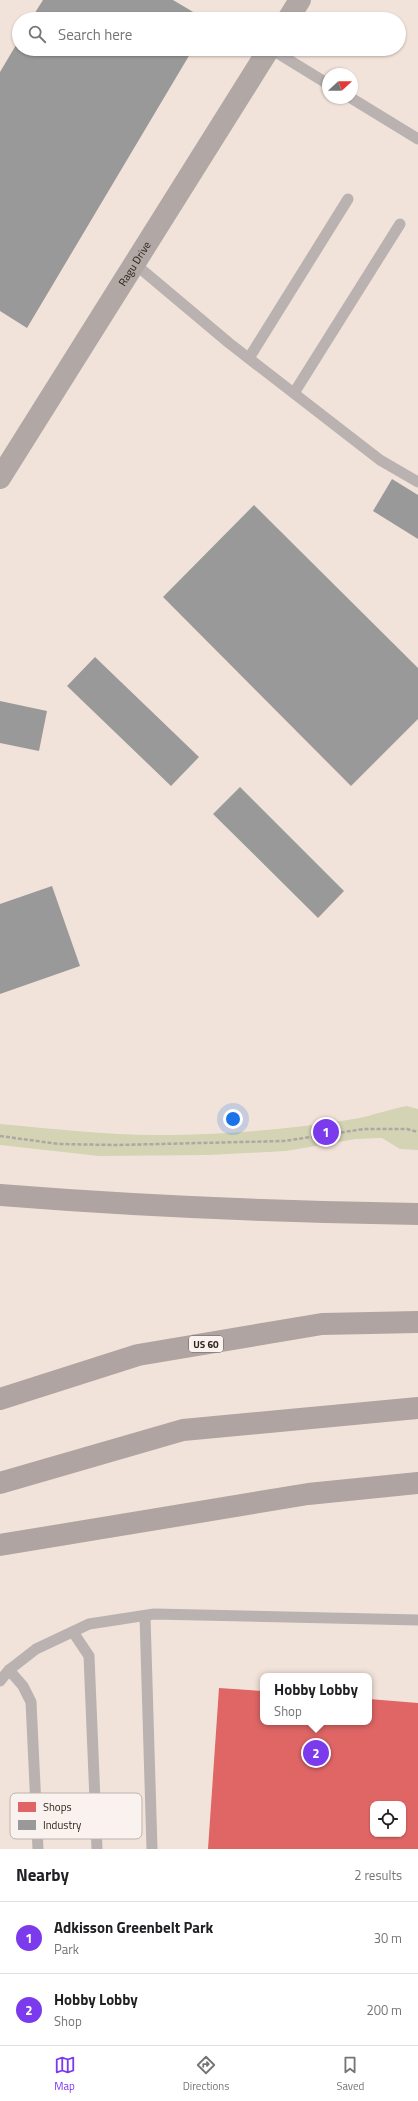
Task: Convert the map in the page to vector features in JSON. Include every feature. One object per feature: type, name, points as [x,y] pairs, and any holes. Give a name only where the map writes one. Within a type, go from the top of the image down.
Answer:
[{"type":"highway","points":[[0,1195],[92,1202],[275,1212],[418,1214]]},
{"type":"highway","name":"US 60","points":[[0,1399],[138,1355],[322,1324],[418,1322]]},
{"type":"highway","points":[[0,1483],[183,1430],[418,1408]]},
{"type":"highway","points":[[0,1545],[41,1540],[308,1494],[418,1483]]},
{"type":"highway","points":[[0,1553],[41,1540]]},
{"type":"street","points":[[292,12],[300,0]]},
{"type":"street","name":"Ragu Drive","points":[[0,478],[266,56]]},
{"type":"lane","points":[[282,56],[322,80]]},
{"type":"lane","points":[[358,102],[418,139]]},
{"type":"lane","points":[[249,358],[348,199]]},
{"type":"lane","points":[[294,393],[400,224]]},
{"type":"lane","points":[[135,264],[249,358],[380,460],[418,482]]},
{"type":"lane","points":[[0,1681],[9,1670],[36,1649],[89,1624],[162,1614],[418,1620]]},
{"type":"lane","points":[[145,1616],[152,1849]]},
{"type":"lane","points":[[73,1632],[89,1656],[95,1793]]},
{"type":"lane","points":[[9,1670],[23,1686],[31,1702],[35,1793]]},
{"type":"lane","points":[[38,1839],[38,1849]]},
{"type":"lane","points":[[97,1839],[97,1849]]},
{"type":"path","points":[[0,1136],[59,1144],[117,1145],[284,1141],[364,1129],[407,1129],[418,1132]]},
{"type":"green space","points":[[407,1106],[418,1109],[418,1150],[400,1149],[382,1138],[356,1139],[286,1151],[209,1155],[99,1156],[0,1145],[0,1124],[85,1132],[149,1135],[216,1133],[331,1123],[361,1118]]},
{"type":"building: Shops","points":[[219,1688],[260,1691],[260,1725],[372,1725],[372,1699],[418,1703],[418,1849],[208,1849]]},
{"type":"building: Industry","points":[[43,0],[173,0],[193,12],[35,12]]},
{"type":"building: Industry","points":[[12,52],[12,56],[189,56],[27,328],[0,311],[0,72]]},
{"type":"building: Industry","points":[[392,479],[418,495],[418,539],[373,511]]},
{"type":"building: Industry","points":[[254,505],[418,668],[418,719],[351,786],[163,597]]},
{"type":"building: Industry","points":[[95,657],[199,757],[171,786],[67,686]]},
{"type":"building: Industry","points":[[0,701],[47,711],[39,751],[0,743]]},
{"type":"building: Industry","points":[[240,787],[344,891],[318,918],[213,814]]},
{"type":"building: Industry","points":[[52,886],[80,966],[0,994],[0,904]]},
{"type":"place","name":"Adkisson Greenbelt Park","points":[[326,1132]]},
{"type":"place","name":"Hobby Lobby","points":[[316,1753]]}]
